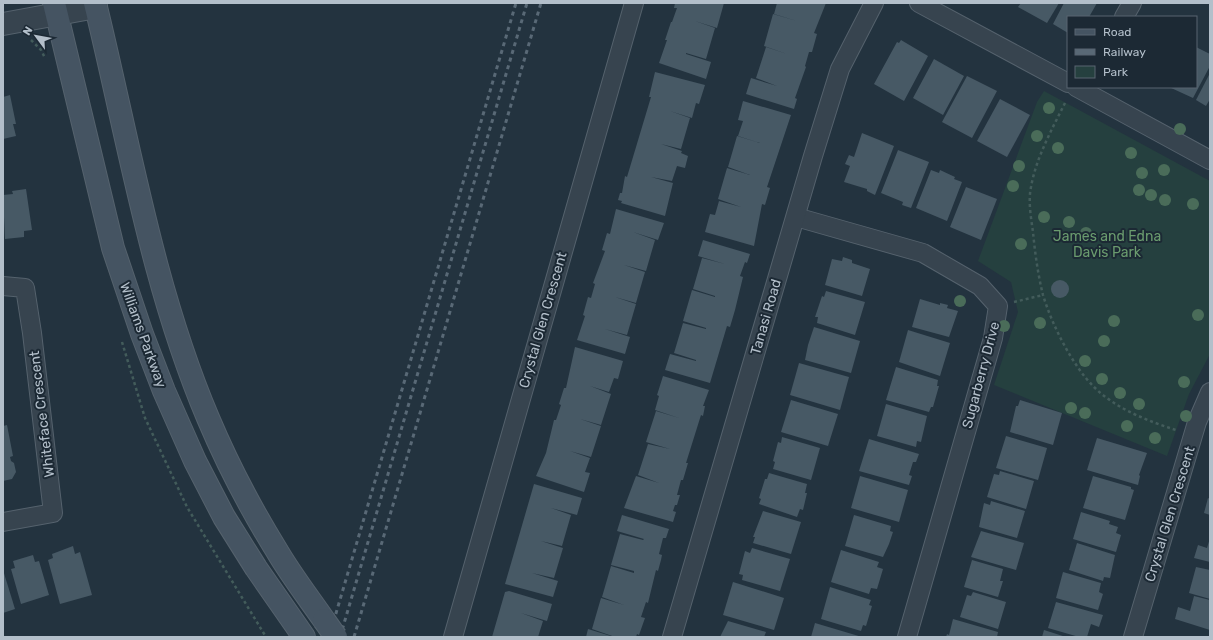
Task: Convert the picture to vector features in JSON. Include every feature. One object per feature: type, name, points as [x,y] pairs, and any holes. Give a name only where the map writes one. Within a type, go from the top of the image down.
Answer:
[{"type":"main road","points":[[95,5],[161,284],[182,350],[208,418],[241,486],[277,552],[330,629]]},
{"type":"main road","name":"Williams Parkway","points":[[56,9],[113,248],[142,334],[164,391],[195,461],[224,517],[256,568],[304,637]]},
{"type":"street","name":"Crystal Glen Crescent","points":[[453,637],[634,3]]},
{"type":"street","name":"Tanasi Road","points":[[672,637],[813,156],[840,69],[874,3]]},
{"type":"street","points":[[919,3],[1067,81]]},
{"type":"street","points":[[1125,16],[1132,3]]},
{"type":"street","points":[[3,24],[56,9],[95,5]]},
{"type":"street","points":[[1080,88],[1210,160]]},
{"type":"street","name":"Sugarberry Drive","points":[[796,216],[923,253],[980,286],[998,306],[993,338],[907,637]]},
{"type":"street","name":"Whiteface Crescent","points":[[3,286],[24,288],[32,333],[53,513],[3,522]]},
{"type":"street","name":"Crystal Glen Crescent","points":[[1133,637],[1204,424],[1210,392]]},
{"type":"path","points":[[1065,103],[1037,164],[1030,189],[1034,247],[1043,295],[1056,327],[1070,353],[1080,371],[1094,388],[1131,413],[1176,430]]},
{"type":"path","points":[[998,306],[1043,295]]},
{"type":"green space","name":"James and Edna Davis Park","points":[[1044,91],[1210,181],[1210,354],[1189,394],[1167,456],[994,385],[1018,312],[1011,282],[978,261],[1037,102]]},
{"type":"building","points":[[675,3],[724,3],[717,28],[695,21],[715,28],[706,59],[686,53],[711,62],[706,79],[659,63],[667,40],[665,40],[677,8],[674,8]]},
{"type":"building","points":[[777,3],[826,3],[814,33],[817,34],[812,52],[809,52],[806,67],[795,98],[797,99],[794,109],[746,94],[751,78],[777,86],[756,78],[766,47],[787,54],[764,46],[773,14],[797,21],[774,14]]},
{"type":"building","points":[[1021,3],[1059,3],[1047,23],[1018,7]]},
{"type":"building","points":[[1064,3],[1097,3],[1090,16],[1067,16],[1067,32],[1053,24]]},
{"type":"building","points":[[901,40],[928,56],[904,101],[874,84],[897,42],[899,43]]},
{"type":"building","points":[[1197,48],[1210,54],[1210,66],[1193,98],[1171,88],[1197,88]]},
{"type":"building","points":[[934,59],[964,76],[943,115],[913,98]]},
{"type":"building","points":[[655,72],[705,85],[699,104],[696,103],[692,118],[670,111],[690,118],[681,149],[661,144],[682,151],[681,153],[688,156],[685,168],[677,166],[672,181],[651,177],[673,183],[665,216],[621,203],[622,201],[618,200],[620,193],[622,193],[625,176],[627,177],[651,97],[649,97]]},
{"type":"building","points":[[1210,73],[1210,99],[1206,106],[1196,100]]},
{"type":"building","points":[[967,76],[997,91],[972,138],[942,122]]},
{"type":"building","points":[[10,95],[16,124],[13,124],[16,136],[3,139],[3,97]]},
{"type":"building","points":[[1000,99],[1030,115],[1007,157],[977,141]]},
{"type":"building","points":[[743,101],[791,115],[767,187],[770,188],[765,205],[762,204],[754,246],[705,232],[710,214],[715,215],[719,201],[741,207],[718,199],[727,168],[750,175],[728,167],[737,136],[760,143],[738,136],[743,121],[738,120]]},
{"type":"building","points":[[862,133],[894,146],[875,195],[867,191],[867,189],[844,182],[850,166],[845,164],[849,155],[854,157]]},
{"type":"building","points":[[898,150],[929,162],[911,208],[902,205],[903,202],[881,193]]},
{"type":"building","points":[[931,170],[939,173],[940,170],[962,182],[947,221],[916,208]]},
{"type":"building","points":[[966,187],[997,199],[981,240],[950,227]]},
{"type":"building","points":[[26,189],[32,230],[24,231],[24,237],[5,239],[3,195],[13,194],[12,191]]},
{"type":"building","points":[[616,209],[664,223],[658,240],[633,232],[655,240],[646,271],[624,265],[645,272],[636,303],[615,297],[636,304],[627,335],[605,329],[630,337],[625,354],[577,340],[585,316],[583,315],[588,297],[591,298],[595,284],[593,283],[605,251],[602,250],[607,233],[610,234]]},
{"type":"building","points":[[703,240],[750,254],[747,263],[745,262],[740,276],[743,277],[735,310],[730,327],[727,326],[710,383],[665,370],[670,354],[696,361],[674,353],[683,323],[706,329],[683,321],[692,290],[715,297],[693,289],[702,258],[725,264],[698,256]]},
{"type":"building","points":[[843,257],[852,260],[852,263],[870,269],[862,296],[825,285],[832,259],[842,261]]},
{"type":"building","points":[[1056,280],[1064,280],[1069,285],[1067,296],[1064,298],[1056,298],[1051,293],[1051,285]]},
{"type":"building","points":[[826,291],[865,302],[855,335],[817,323],[818,317],[815,317],[822,296],[824,297]]},
{"type":"building","points":[[920,299],[940,305],[940,303],[948,305],[947,308],[958,311],[949,337],[912,327]]},
{"type":"building","points":[[814,327],[860,341],[851,373],[805,360]]},
{"type":"building","points":[[908,330],[950,343],[940,376],[899,362]]},
{"type":"building","points":[[575,347],[623,361],[618,379],[614,378],[609,392],[590,386],[611,394],[601,425],[580,419],[601,426],[591,457],[570,451],[590,458],[585,472],[590,473],[584,492],[536,476],[546,453],[554,420],[556,420],[561,405],[559,404],[564,388],[566,388]]},
{"type":"building","points":[[799,363],[849,377],[840,410],[790,395]]},
{"type":"building","points":[[896,367],[938,380],[937,386],[939,386],[933,407],[931,407],[929,412],[886,400]]},
{"type":"building","points":[[663,376],[709,390],[703,406],[705,406],[703,416],[701,415],[686,463],[688,463],[683,480],[681,480],[677,495],[680,495],[677,505],[675,505],[673,511],[676,512],[673,522],[624,508],[636,476],[659,483],[638,475],[648,444],[670,449],[646,442],[656,411],[679,418],[655,410],[659,396],[657,395]]},
{"type":"building","points":[[791,400],[838,414],[828,446],[781,432]]},
{"type":"building","points":[[1020,400],[1062,413],[1053,445],[1010,432],[1016,406],[1018,406]]},
{"type":"building","points":[[886,404],[927,416],[921,442],[917,441],[916,447],[877,436]]},
{"type":"building","points":[[7,425],[13,456],[10,457],[11,461],[14,463],[16,472],[12,479],[3,481],[3,426]]},
{"type":"building","points":[[1006,436],[1047,448],[1038,480],[996,468]]},
{"type":"building","points":[[782,437],[820,448],[811,480],[773,469],[775,462],[773,461],[778,442],[781,443]]},
{"type":"building","points":[[1097,438],[1147,453],[1139,475],[1138,485],[1087,470]]},
{"type":"building","points":[[869,439],[919,454],[916,462],[913,462],[909,475],[912,476],[909,485],[859,471]]},
{"type":"building","points":[[1000,471],[1034,481],[1026,509],[987,497],[994,474],[999,475]]},
{"type":"building","points":[[769,473],[807,484],[805,493],[807,493],[803,510],[800,509],[797,517],[759,504],[761,499],[759,498],[765,479],[767,479]]},
{"type":"building","points":[[860,476],[908,490],[899,522],[851,508]]},
{"type":"building","points":[[1093,476],[1131,487],[1131,489],[1134,490],[1125,520],[1083,508]]},
{"type":"building","points":[[534,484],[582,498],[577,515],[551,508],[571,515],[562,546],[541,541],[563,548],[554,578],[532,573],[558,581],[553,597],[505,584]]},
{"type":"building","points":[[1208,498],[1210,499],[1210,515],[1204,513]]},
{"type":"building","points":[[991,501],[1025,511],[1017,538],[979,527],[984,503],[990,505]]},
{"type":"building","points":[[763,511],[801,522],[791,554],[753,543],[755,537],[753,537]]},
{"type":"building","points":[[1081,512],[1110,521],[1109,524],[1118,527],[1116,533],[1121,535],[1116,552],[1073,539]]},
{"type":"building","points":[[622,515],[669,529],[666,538],[663,538],[659,554],[662,555],[658,571],[656,570],[648,603],[646,602],[641,617],[645,618],[639,635],[637,634],[636,637],[615,637],[592,629],[601,598],[624,605],[602,597],[611,566],[634,573],[634,571],[611,565],[620,534],[644,539],[617,531]]},
{"type":"building","points":[[854,515],[891,526],[890,531],[893,532],[883,557],[845,546]]},
{"type":"building","points":[[981,531],[1024,543],[1016,570],[971,557]]},
{"type":"building","points":[[1210,538],[1210,562],[1194,558],[1198,545],[1207,548]]},
{"type":"building","points":[[1077,543],[1115,555],[1110,578],[1104,577],[1103,581],[1069,570]]},
{"type":"building","points":[[73,546],[75,554],[80,552],[92,595],[60,604],[48,560],[53,558],[52,554]]},
{"type":"building","points":[[752,548],[790,559],[780,591],[742,580],[743,575],[739,574],[745,551],[750,553]]},
{"type":"building","points":[[841,550],[879,562],[877,567],[883,569],[877,589],[871,588],[869,594],[831,582]]},
{"type":"building","points":[[33,555],[35,562],[39,561],[49,595],[21,604],[11,569],[15,568],[13,561]]},
{"type":"building","points":[[972,560],[1003,569],[1000,581],[1003,581],[998,597],[964,587]]},
{"type":"building","points":[[1196,567],[1210,570],[1210,599],[1189,593]]},
{"type":"building","points":[[3,570],[15,609],[3,613]]},
{"type":"building","points":[[1063,572],[1101,583],[1099,592],[1103,594],[1098,610],[1056,598]]},
{"type":"building","points":[[733,582],[784,598],[774,630],[723,615]]},
{"type":"building","points":[[830,587],[871,600],[869,605],[872,606],[866,626],[863,625],[861,631],[821,619]]},
{"type":"building","points":[[509,591],[552,604],[547,621],[521,613],[543,621],[538,637],[492,637],[505,592]]},
{"type":"building","points":[[973,592],[1006,602],[998,629],[960,617],[967,595],[971,596]]},
{"type":"building","points":[[1194,596],[1210,600],[1210,630],[1175,619],[1178,607],[1190,611]]},
{"type":"building","points":[[1056,602],[1103,615],[1099,627],[1091,624],[1087,637],[1079,637],[1048,628]]},
{"type":"building","points":[[953,619],[998,632],[997,637],[946,637],[947,634],[949,635]]},
{"type":"building","points":[[728,621],[766,632],[764,637],[720,637]]},
{"type":"building","points":[[815,623],[862,637],[811,637]]},
{"type":"building","points":[[588,629],[614,637],[586,637]]},
{"type":"building","points":[[1044,630],[1066,637],[1042,637]]},
{"type":"railway","points":[[329,637],[516,3]]},
{"type":"railway","points":[[340,637],[527,3]]},
{"type":"railway","points":[[354,637],[541,3]]}]
